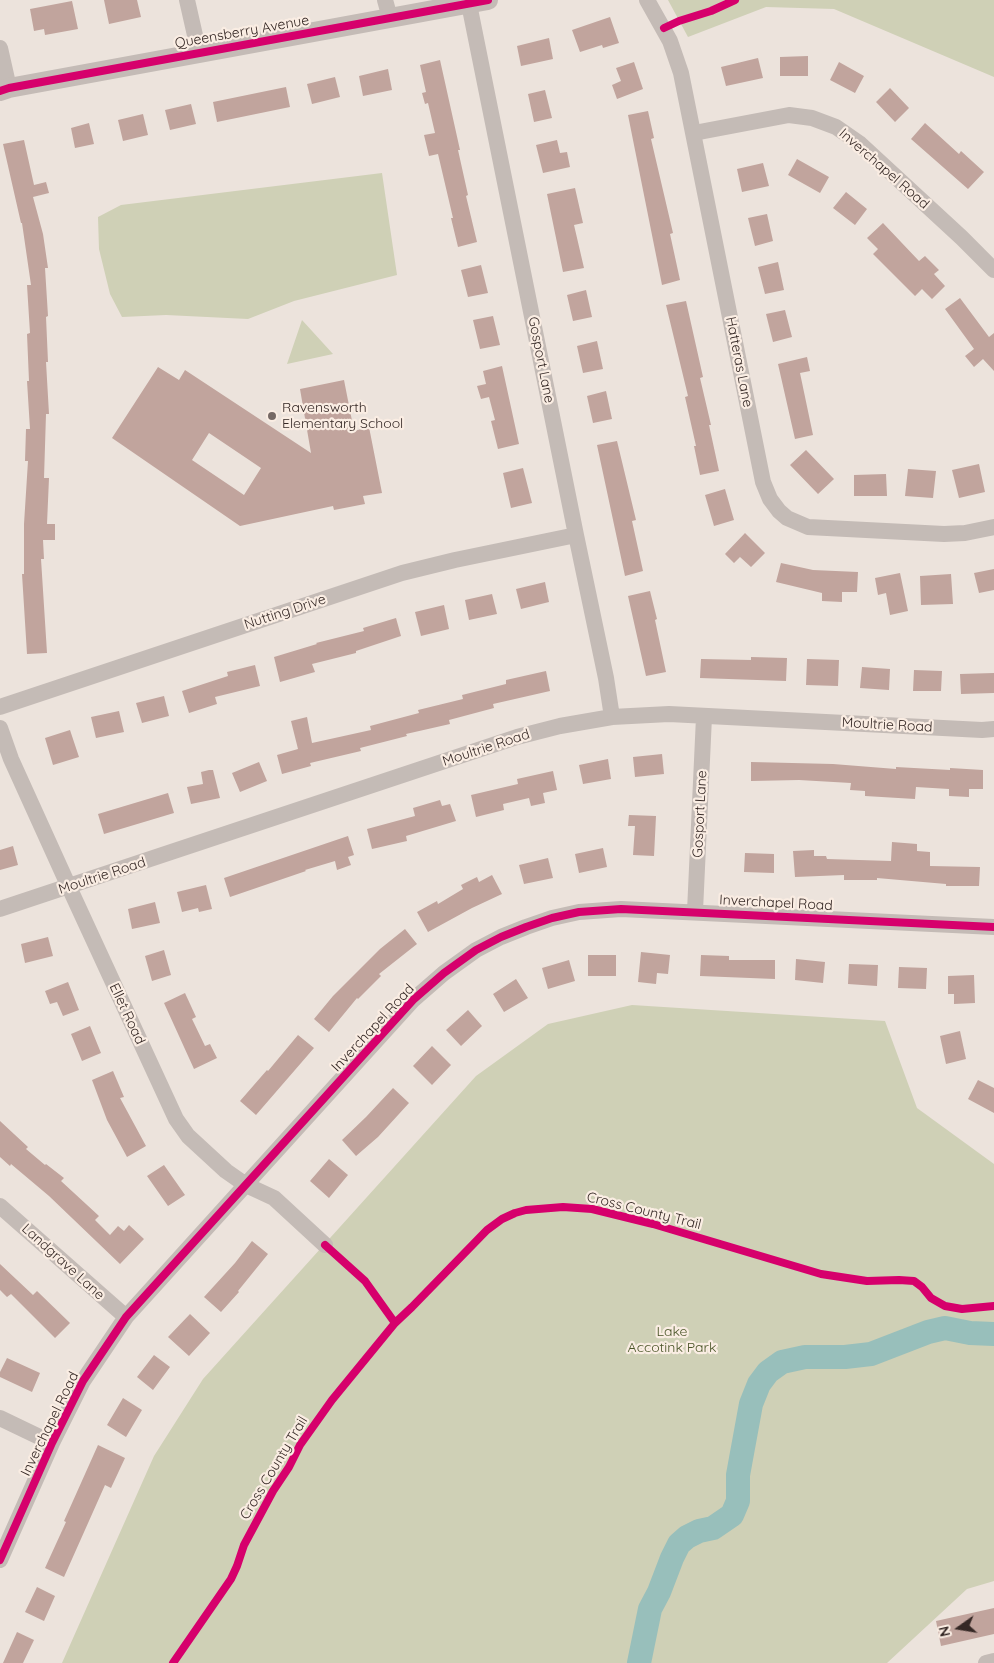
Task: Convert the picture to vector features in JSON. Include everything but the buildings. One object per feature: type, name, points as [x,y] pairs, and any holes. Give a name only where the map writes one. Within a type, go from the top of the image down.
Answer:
[{"type":"street","points":[[187,0],[198,53]]},
{"type":"street","name":"Hatteras Lane","points":[[647,0],[664,28],[676,56],[694,133],[702,183],[763,482],[770,499],[787,518],[808,527],[944,534],[965,533],[994,527]]},
{"type":"street","name":"Queensberry Avenue","points":[[5,90],[198,53],[387,9],[478,2]]},
{"type":"street","name":"Gosport Lane","points":[[478,2],[576,534],[606,678],[612,717]]},
{"type":"street","points":[[0,48],[5,90]]},
{"type":"street","name":"Inverchapel Road","points":[[694,133],[789,115],[812,118],[829,124],[859,143],[994,270]]},
{"type":"street","name":"Nutting Drive","points":[[0,707],[402,573],[576,534]]},
{"type":"street","name":"Moultrie Road","points":[[0,909],[517,737],[560,726],[612,717],[669,714],[982,730],[994,729]]},
{"type":"street","name":"Gosport Lane","points":[[695,912],[704,717]]},
{"type":"street","name":"Ellet Road","points":[[0,728],[11,758],[176,1119],[188,1136],[226,1172],[246,1185],[274,1198],[325,1245]]},
{"type":"street","name":"Inverchapel Road","points":[[0,1560],[52,1443],[83,1381],[126,1318],[414,1000],[444,973],[476,950],[500,937],[552,918],[580,912],[620,909],[994,927]]},
{"type":"street","name":"Landgrave Lane","points":[[0,1206],[126,1318]]},
{"type":"street","points":[[0,1418],[52,1443]]},
{"type":"street","points":[[986,1663],[994,1661]]},
{"type":"green space","points":[[668,0],[994,0],[994,77],[834,9],[766,7],[688,37]]},
{"type":"green space","points":[[382,173],[397,275],[294,301],[248,319],[166,315],[122,317],[110,294],[99,249],[98,217],[121,205]]},
{"type":"green space","points":[[302,320],[333,354],[287,364]]},
{"type":"green space","name":"Lake Accotink Park","points":[[632,1005],[885,1021],[917,1108],[994,1164],[994,1581],[967,1589],[887,1663],[62,1663],[154,1456],[203,1379],[476,1076],[548,1024]]},
{"type":"waterway","points":[[639,1663],[650,1609],[679,1544],[687,1537],[699,1531],[713,1528],[732,1515],[738,1501],[738,1475],[751,1404],[759,1384],[768,1372],[782,1362],[805,1357],[845,1357],[871,1354],[928,1332],[945,1328],[970,1333],[994,1334]]},
{"type":"cycle path","points":[[0,91],[488,0]]},
{"type":"cycle path","points":[[664,28],[735,0]]},
{"type":"cycle path","points":[[0,1560],[52,1443],[83,1381],[126,1317],[413,1000],[444,973],[476,950],[501,937],[552,918],[579,912],[621,909],[994,927]]},
{"type":"cycle path","name":"Cross County Trail","points":[[173,1663],[231,1579],[244,1545],[273,1491],[289,1467],[300,1445],[332,1400],[395,1323],[487,1230],[502,1219],[515,1213],[526,1210],[563,1207],[592,1209],[653,1224],[821,1274],[867,1281],[914,1281],[931,1298],[945,1306],[962,1309],[994,1306]]},
{"type":"cycle path","points":[[325,1245],[365,1281],[395,1323]]},
{"type":"place","name":"Ravensworth Elementary School","points":[[272,416]]}]
